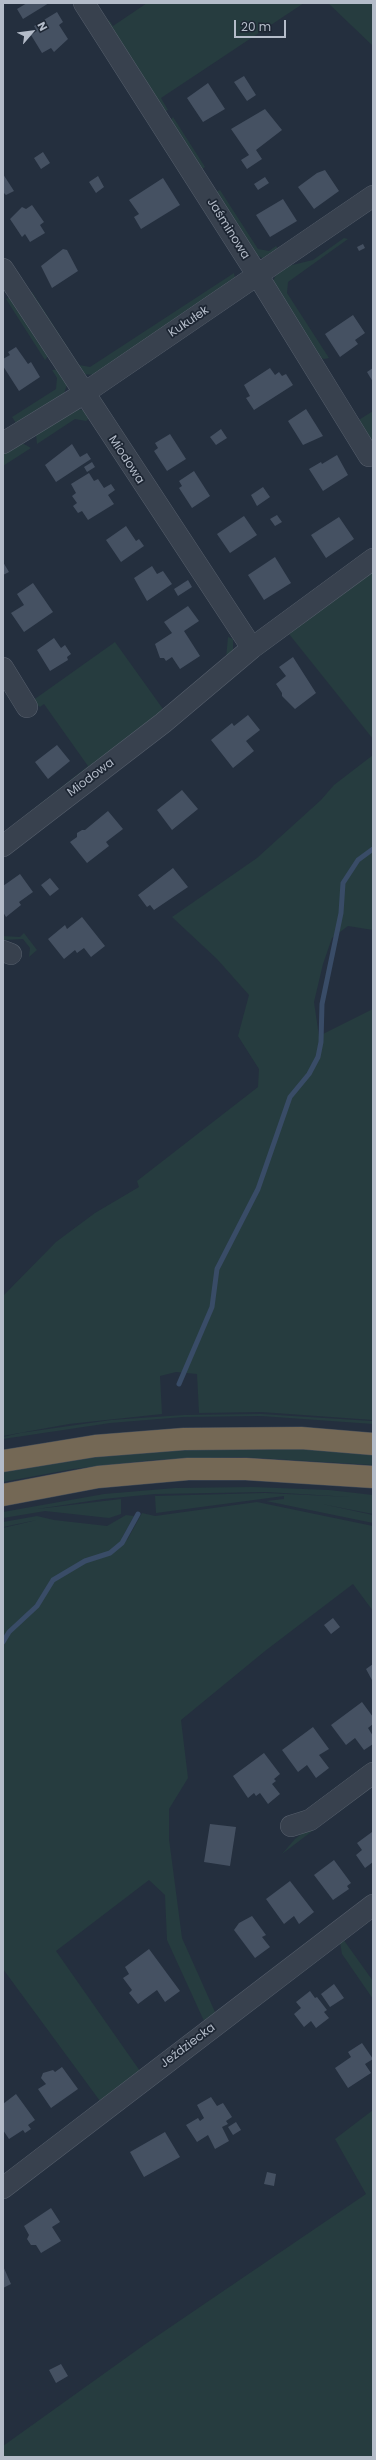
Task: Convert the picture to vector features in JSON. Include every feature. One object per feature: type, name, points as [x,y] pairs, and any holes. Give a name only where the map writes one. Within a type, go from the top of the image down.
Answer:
[{"type":"highway","points":[[3,1460],[95,1446],[184,1439],[301,1438],[373,1444]]},
{"type":"highway","points":[[3,1494],[98,1477],[188,1470],[246,1469],[373,1477]]},
{"type":"street","name":"Jaśminowa","points":[[84,3],[258,276],[370,456]]},
{"type":"street","name":"Kukułek","points":[[3,443],[83,394],[258,276],[373,196]]},
{"type":"street","name":"Miodowa","points":[[3,269],[83,394],[252,648]]},
{"type":"street","name":"Miodowa","points":[[3,846],[163,723],[252,648],[373,559]]},
{"type":"street","points":[[3,668],[27,707]]},
{"type":"street","points":[[291,1826],[310,1820],[373,1773]]},
{"type":"street","name":"Jeździecka","points":[[3,2188],[373,1905]]},
{"type":"green space","points":[[147,3],[304,3],[161,98],[168,110],[165,111],[107,22],[109,20],[113,26]]},
{"type":"green space","points":[[328,3],[373,3],[373,46]]},
{"type":"green space","points":[[173,117],[205,167],[202,169],[171,120]]},
{"type":"green space","points":[[220,190],[258,249],[269,251],[276,246],[281,252],[265,260],[257,255],[216,192]]},
{"type":"green space","points":[[344,238],[348,239],[288,282],[287,293],[329,358],[324,359],[318,357],[273,288],[273,281],[276,275],[288,266],[313,260]]},
{"type":"green space","points":[[234,273],[236,284],[95,375],[81,374],[28,294],[32,292],[79,365],[90,367]]},
{"type":"green space","points":[[12,296],[50,354],[45,360],[6,299]]},
{"type":"green space","points":[[60,369],[67,385],[63,396],[18,426],[12,417],[56,389],[57,378],[52,370]]},
{"type":"green space","points":[[76,409],[84,410],[91,417],[86,421],[75,419],[37,444],[36,434]]},
{"type":"green space","points":[[373,411],[373,455],[354,423]]},
{"type":"green space","points":[[22,443],[31,448],[3,466],[3,455]]},
{"type":"green space","points":[[373,572],[373,739],[289,634]]},
{"type":"green space","points":[[228,637],[233,639],[233,656],[3,839],[3,833],[88,766],[44,704],[40,707],[32,701],[115,642],[163,709],[226,658]]},
{"type":"green space","points":[[373,755],[373,930],[348,926],[332,938],[323,964],[314,1002],[319,1036],[373,1009],[373,1420],[261,1412],[199,1413],[197,1374],[176,1372],[160,1376],[162,1414],[69,1424],[3,1436],[3,1296],[56,1242],[95,1213],[139,1187],[137,1181],[258,1087],[259,1069],[238,1036],[249,995],[217,959],[172,917],[257,858],[321,800],[334,785]]},
{"type":"green space","points":[[24,933],[37,950],[29,957],[30,948],[23,939],[3,940],[3,936],[20,937]]},
{"type":"green space","points":[[261,1414],[373,1421],[373,1424],[261,1416],[183,1417],[110,1423],[3,1439],[3,1437],[20,1433],[111,1420],[184,1415]]},
{"type":"green space","points":[[277,1447],[373,1454],[373,1465],[240,1457],[154,1460],[73,1469],[3,1482],[3,1470],[152,1449]]},
{"type":"green space","points":[[253,1487],[329,1490],[373,1495],[373,1514],[322,1504],[373,1515],[373,1523],[266,1501],[284,1499],[284,1496],[156,1513],[155,1496],[265,1493],[351,1497],[266,1492],[155,1494],[103,1499],[37,1509],[121,1499],[121,1514],[109,1518],[45,1511],[3,1518],[3,1512],[104,1494],[175,1488]]},
{"type":"green space","points":[[257,1502],[373,1526],[373,1611],[353,1584],[265,1651],[181,1720],[188,1778],[169,1809],[169,1839],[182,1938],[215,2012],[222,2007],[222,2010],[204,2021],[167,1940],[165,1895],[149,1880],[56,1951],[140,2071],[100,2101],[3,1969],[3,1528],[37,1520],[3,1527],[3,1522],[37,1516],[54,1520],[107,1526],[126,1515],[134,1516],[122,1538],[127,1540],[142,1513],[155,1516]]},
{"type":"green space","points":[[373,1780],[373,1785],[282,1854],[295,1839]]},
{"type":"green space","points":[[343,1939],[373,1981],[373,1999],[342,1954],[340,1942]]},
{"type":"green space","points":[[373,2110],[373,2457],[3,2457],[3,2446],[144,2345],[366,2194],[335,2139]]},
{"type":"building","points":[[27,3],[49,3],[23,19],[17,9]]},
{"type":"building","points":[[57,12],[63,22],[59,25],[68,39],[54,52],[51,48],[42,53],[31,35],[37,31],[34,26]]},
{"type":"building","points":[[244,76],[256,95],[247,101],[234,82]]},
{"type":"building","points":[[208,83],[225,109],[203,122],[187,98]]},
{"type":"building","points":[[265,109],[282,130],[256,150],[262,159],[247,169],[241,160],[249,155],[231,129]]},
{"type":"building","points":[[43,152],[50,163],[41,169],[34,158]]},
{"type":"building","points":[[325,170],[339,191],[314,209],[298,187],[317,173]]},
{"type":"building","points":[[3,174],[14,191],[6,195],[3,192]]},
{"type":"building","points":[[98,176],[104,187],[96,193],[89,182]]},
{"type":"building","points":[[265,177],[269,183],[258,190],[254,184]]},
{"type":"building","points":[[163,178],[180,205],[141,229],[134,217],[139,214],[129,200]]},
{"type":"building","points":[[283,199],[297,221],[270,237],[256,215]]},
{"type":"building","points":[[32,205],[44,222],[40,225],[45,233],[30,242],[25,234],[22,237],[10,219],[22,207],[26,209]]},
{"type":"building","points":[[363,244],[365,248],[359,251],[357,247]]},
{"type":"building","points":[[63,249],[67,250],[78,271],[52,288],[41,266]]},
{"type":"building","points":[[353,315],[365,333],[355,340],[358,344],[340,357],[325,334]]},
{"type":"building","points":[[16,347],[28,364],[31,362],[40,377],[19,391],[3,366],[3,359],[10,355],[8,352]]},
{"type":"building","points":[[270,368],[275,375],[279,372],[282,376],[286,374],[293,385],[254,410],[246,398],[250,396],[244,385]]},
{"type":"building","points":[[373,368],[373,382],[367,372]]},
{"type":"building","points":[[306,409],[323,436],[303,445],[288,421]]},
{"type":"building","points":[[221,429],[227,438],[216,445],[210,437]]},
{"type":"building","points":[[170,434],[186,459],[167,471],[154,451],[158,448],[155,443]]},
{"type":"building","points":[[72,444],[80,457],[87,453],[91,459],[56,482],[45,465]]},
{"type":"building","points":[[337,455],[348,475],[323,491],[309,469],[321,462],[322,464]]},
{"type":"building","points":[[92,462],[95,467],[87,472],[84,467]]},
{"type":"building","points":[[194,471],[210,496],[192,508],[179,488],[182,486],[179,481]]},
{"type":"building","points":[[89,473],[94,481],[98,479],[104,488],[111,484],[115,490],[108,495],[114,504],[88,520],[82,511],[78,513],[73,506],[77,503],[72,496],[76,493],[71,484]]},
{"type":"building","points":[[263,487],[270,497],[257,506],[251,495]]},
{"type":"building","points":[[277,515],[282,522],[275,526],[270,519]]},
{"type":"building","points":[[244,516],[257,535],[230,553],[217,534]]},
{"type":"building","points":[[339,517],[354,539],[326,558],[311,535]]},
{"type":"building","points":[[126,526],[136,541],[139,539],[144,546],[121,562],[106,540]]},
{"type":"building","points":[[275,557],[291,583],[264,600],[248,575]]},
{"type":"building","points":[[3,562],[9,572],[3,575]]},
{"type":"building","points":[[152,566],[157,574],[163,571],[172,584],[147,601],[134,578]]},
{"type":"building","points":[[188,580],[192,587],[178,596],[174,589]]},
{"type":"building","points":[[33,583],[53,612],[24,632],[11,613],[24,605],[17,594]]},
{"type":"building","points":[[188,606],[199,621],[184,631],[200,656],[180,669],[172,657],[166,661],[164,658],[160,658],[155,644],[172,633],[164,622]]},
{"type":"building","points":[[54,638],[61,648],[65,645],[71,654],[67,657],[68,660],[50,671],[37,650]]},
{"type":"building","points":[[293,657],[316,693],[295,709],[282,696],[282,693],[276,684],[286,676],[279,667]]},
{"type":"building","points":[[248,715],[260,730],[246,741],[254,751],[233,768],[211,740],[232,723],[234,726]]},
{"type":"building","points":[[57,745],[70,761],[48,779],[35,762]]},
{"type":"building","points":[[182,790],[198,809],[172,830],[157,810]]},
{"type":"building","points":[[108,811],[123,829],[106,842],[109,846],[87,863],[70,842],[77,837],[77,833],[85,830]]},
{"type":"building","points":[[173,868],[188,887],[154,910],[150,905],[147,907],[138,895]]},
{"type":"building","points":[[20,874],[33,892],[19,902],[21,905],[6,917],[3,912],[3,886]]},
{"type":"building","points":[[50,878],[59,889],[50,896],[41,885]]},
{"type":"building","points":[[82,917],[105,946],[91,957],[84,948],[77,953],[75,950],[64,959],[48,939],[65,925],[67,929]]},
{"type":"building","points":[[333,1618],[340,1627],[331,1634],[324,1625]]},
{"type":"building","points":[[373,1664],[373,1682],[366,1669]]},
{"type":"building","points":[[362,1702],[373,1717],[373,1724],[368,1728],[373,1736],[373,1744],[364,1750],[355,1738],[346,1745],[331,1725]]},
{"type":"building","points":[[313,1727],[329,1749],[319,1755],[329,1768],[316,1778],[307,1765],[298,1772],[282,1750]]},
{"type":"building","points":[[264,1753],[280,1774],[274,1779],[276,1781],[272,1784],[280,1794],[268,1804],[260,1793],[256,1796],[254,1793],[248,1798],[233,1776]]},
{"type":"building","points":[[210,1824],[236,1827],[230,1866],[204,1862]]},
{"type":"building","points":[[372,1832],[373,1862],[365,1868],[356,1855],[362,1850],[357,1843]]},
{"type":"building","points":[[334,1860],[351,1883],[347,1886],[349,1889],[333,1900],[314,1875]]},
{"type":"building","points":[[290,1881],[314,1912],[299,1924],[294,1916],[284,1924],[266,1899]]},
{"type":"building","points":[[252,1916],[266,1935],[262,1937],[270,1947],[255,1958],[234,1930],[239,1923]]},
{"type":"building","points":[[149,1949],[180,1991],[165,2002],[157,1990],[138,2004],[129,1993],[132,1990],[123,1978],[129,1974],[125,1967]]},
{"type":"building","points":[[334,1984],[344,1998],[330,2007],[321,1994]]},
{"type":"building","points":[[310,1991],[315,1998],[317,1997],[327,2010],[324,2012],[329,2018],[316,2028],[311,2021],[304,2027],[294,2014],[301,2008],[296,2002]]},
{"type":"building","points":[[362,2043],[373,2059],[365,2064],[371,2073],[348,2088],[335,2068],[351,2057],[348,2052]]},
{"type":"building","points":[[62,2067],[78,2089],[51,2108],[38,2089],[46,2084],[41,2078],[43,2073],[53,2070],[55,2072]]},
{"type":"building","points":[[16,2094],[35,2120],[28,2125],[31,2129],[25,2133],[23,2130],[9,2139],[3,2130],[3,2104]]},
{"type":"building","points":[[211,2097],[217,2106],[223,2103],[232,2117],[226,2121],[228,2124],[222,2127],[229,2141],[215,2149],[208,2135],[197,2142],[186,2125],[198,2118],[200,2121],[204,2118],[197,2105]]},
{"type":"building","points":[[236,2122],[241,2130],[233,2135],[228,2127]]},
{"type":"building","points":[[165,2132],[180,2157],[144,2177],[130,2152]]},
{"type":"building","points":[[267,2172],[276,2174],[274,2186],[264,2184]]},
{"type":"building","points":[[51,2208],[60,2222],[52,2227],[61,2241],[41,2253],[36,2245],[31,2245],[27,2239],[29,2235],[24,2226]]},
{"type":"building","points":[[3,2266],[11,2284],[3,2288]]},
{"type":"building","points":[[61,2364],[68,2376],[56,2383],[49,2370]]},
{"type":"waterway","points":[[179,1384],[212,1307],[217,1269],[258,1189],[290,1097],[309,1074],[318,1057],[321,1042],[322,1004],[341,913],[343,883],[358,860],[373,849]]},
{"type":"waterway","points":[[3,1642],[9,1632],[37,1606],[53,1580],[85,1561],[110,1553],[122,1543],[138,1514]]}]
